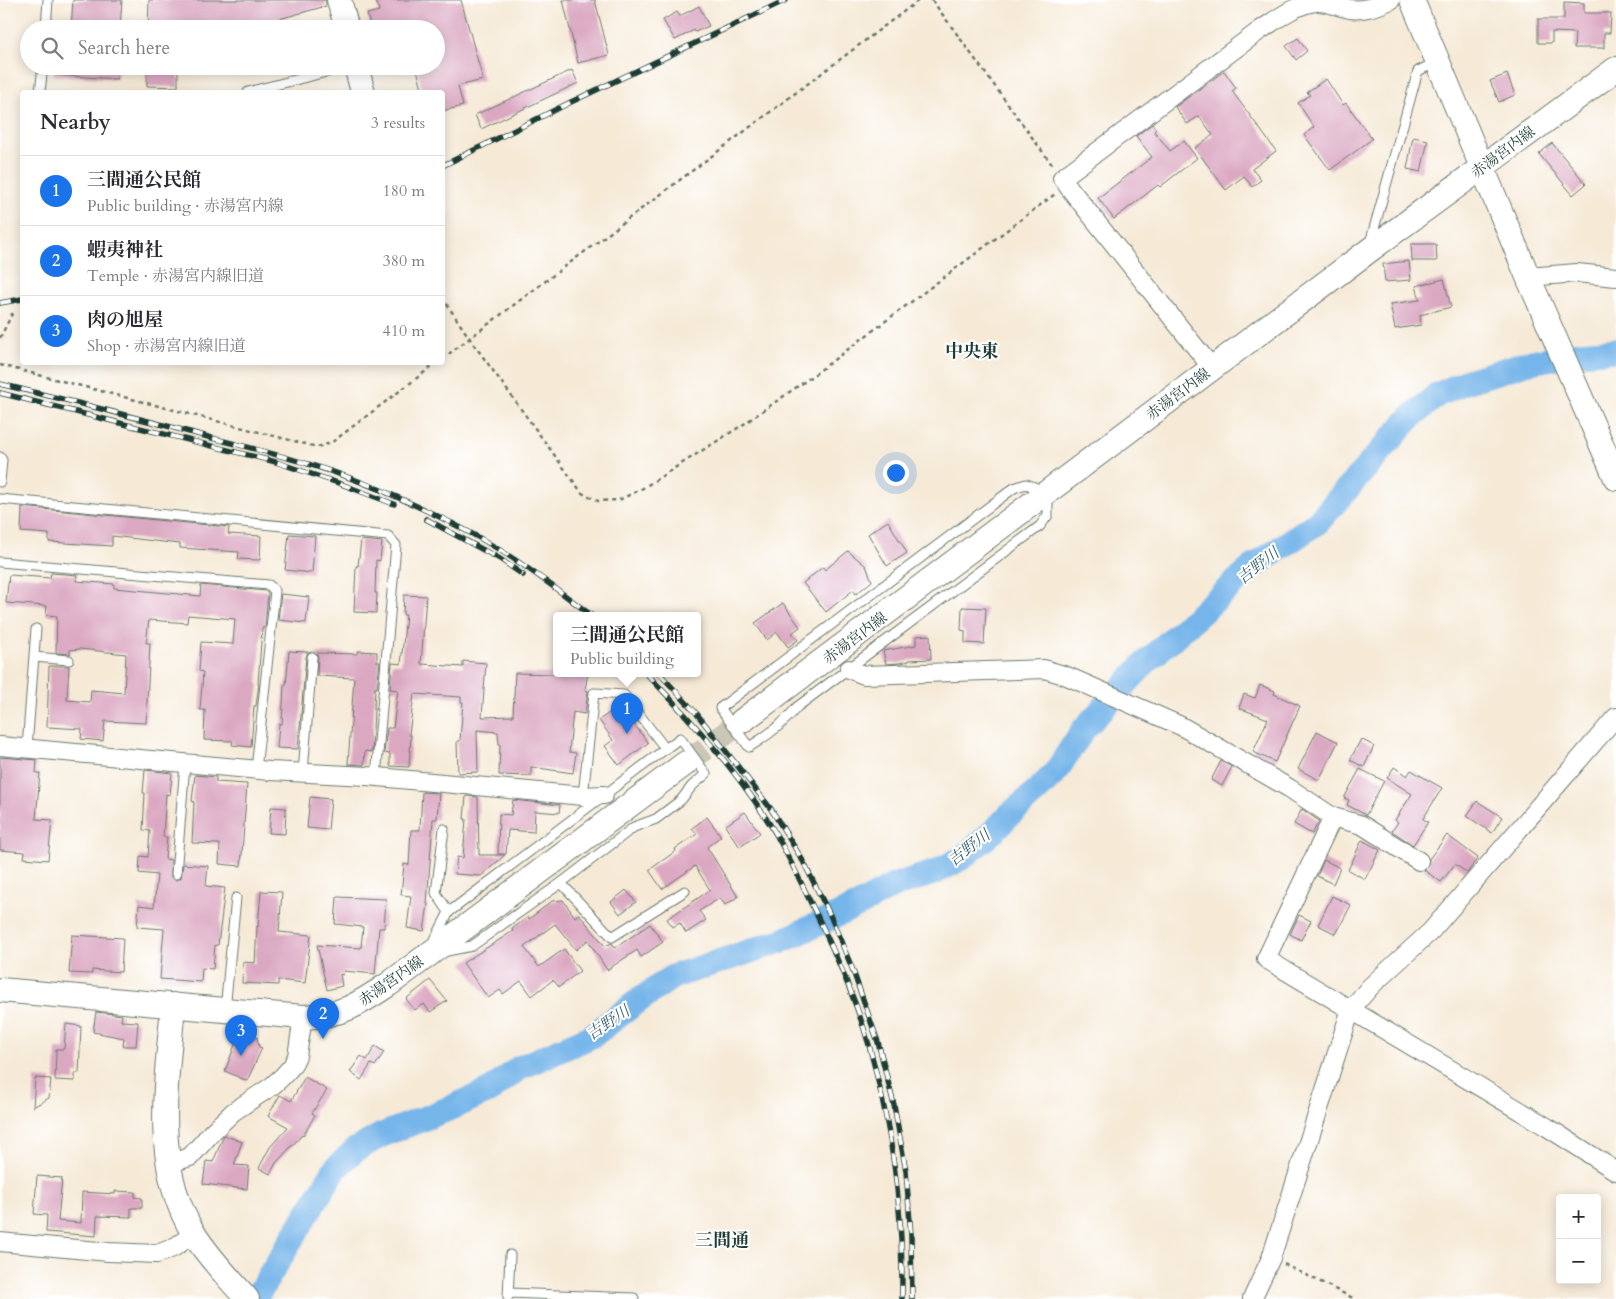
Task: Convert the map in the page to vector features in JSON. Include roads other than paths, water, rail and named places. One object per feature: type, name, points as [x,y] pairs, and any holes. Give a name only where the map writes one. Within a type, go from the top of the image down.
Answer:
[{"type":"main road","points":[[339,0],[345,20]]},
{"type":"main road","points":[[1416,3],[1437,62],[1613,471]]},
{"type":"main road","name":"赤湯宮内線","points":[[742,721],[1367,252],[1616,69]]},
{"type":"main road","points":[[358,75],[362,90]]},
{"type":"main road","name":"赤湯宮内線","points":[[0,990],[303,1017],[333,1014],[347,1010],[389,984],[686,763]]},
{"type":"main road","points":[[173,1005],[165,1125],[168,1164],[177,1200],[194,1234],[216,1264],[247,1299]]},
{"type":"street","points":[[1212,368],[1064,182],[1259,30],[1291,10],[1316,2],[1351,9],[1362,9],[1374,7],[1391,0]]},
{"type":"street","points":[[1528,277],[1577,273],[1616,276]]},
{"type":"street","points":[[849,669],[864,674],[1044,669],[1067,676],[1181,726],[1289,788],[1332,817],[1362,825],[1419,861]]},
{"type":"street","points":[[1252,1299],[1271,1258],[1351,1010],[1371,986],[1431,931],[1616,717]]},
{"type":"street","points":[[0,746],[256,770],[376,777],[582,796],[604,795]]},
{"type":"street","points":[[1332,817],[1266,958],[1616,1171]]},
{"type":"street","points":[[168,1164],[190,1157],[204,1140],[233,1112],[272,1086],[292,1066],[297,1056],[303,1017]]},
{"type":"street","points":[[0,1242],[109,1252],[157,1254],[174,1248],[194,1234]]},
{"type":"lane","points":[[47,20],[48,0]]},
{"type":"lane","points":[[1367,252],[1418,71],[1437,62]]},
{"type":"lane","points":[[40,90],[41,75]]},
{"type":"lane","points":[[256,90],[315,75]]},
{"type":"lane","points":[[0,457],[2,460],[0,482]]},
{"type":"lane","points":[[1026,484],[1048,492],[1048,515],[1040,526],[935,602],[797,708],[765,737],[749,747],[720,708],[1014,488],[1026,484]]},
{"type":"lane","points":[[0,499],[388,536],[396,545],[376,777]]},
{"type":"lane","points":[[0,562],[269,585],[275,591],[256,770]]},
{"type":"lane","points":[[27,748],[36,629]]},
{"type":"lane","points":[[34,657],[69,660]]},
{"type":"lane","points":[[303,773],[312,657]]},
{"type":"lane","points":[[582,796],[594,693],[624,695],[665,748]]},
{"type":"lane","points":[[680,738],[706,774],[692,786],[681,800],[663,814],[634,827],[561,883],[472,946],[427,955],[449,912],[680,738]]},
{"type":"lane","points":[[176,874],[185,764]]},
{"type":"lane","points":[[444,829],[436,893],[449,912]]},
{"type":"lane","points":[[561,883],[612,938],[685,890]]},
{"type":"lane","points":[[225,1010],[236,898]]},
{"type":"lane","points":[[510,1255],[508,1296],[634,1298]]},
{"type":"waterway","name":"吉野川","points":[[255,1299],[335,1169],[355,1150],[382,1135],[491,1090],[519,1068],[592,1036],[672,977],[784,940],[861,904],[893,886],[936,872],[962,858],[995,830],[1055,773],[1083,730],[1144,664],[1250,569],[1318,522],[1410,418],[1437,395],[1465,382],[1526,363],[1579,353],[1616,350]]},
{"type":"tunnel","points":[[686,763],[742,721]]},
{"type":"railway","points":[[445,165],[571,102],[786,0]]},
{"type":"railway","points":[[0,303],[20,299]]},
{"type":"railway","points":[[0,384],[283,457],[353,479],[413,504],[467,531],[517,561],[587,612]]},
{"type":"railway","points":[[0,393],[276,462],[394,504]]},
{"type":"railway","points":[[426,519],[500,559],[523,575]]},
{"type":"railway","points":[[650,677],[738,777],[770,825],[787,854],[816,913],[849,987],[869,1045],[881,1092],[890,1141],[897,1190],[902,1254],[902,1299]]},
{"type":"railway","points":[[663,677],[697,714],[771,809],[803,861],[830,915],[852,968],[878,1042],[894,1105],[906,1171],[911,1235],[912,1299]]},
{"type":"place","name":"三間通公民館","points":[[627,734]]},
{"type":"place","name":"蝦夷神社","points":[[323,1039]]},
{"type":"place","name":"肉の旭屋","points":[[241,1056]]},
{"type":"district","name":"中央東","points":[[972,351]]},
{"type":"district","name":"三間通","points":[[722,1240]]}]
